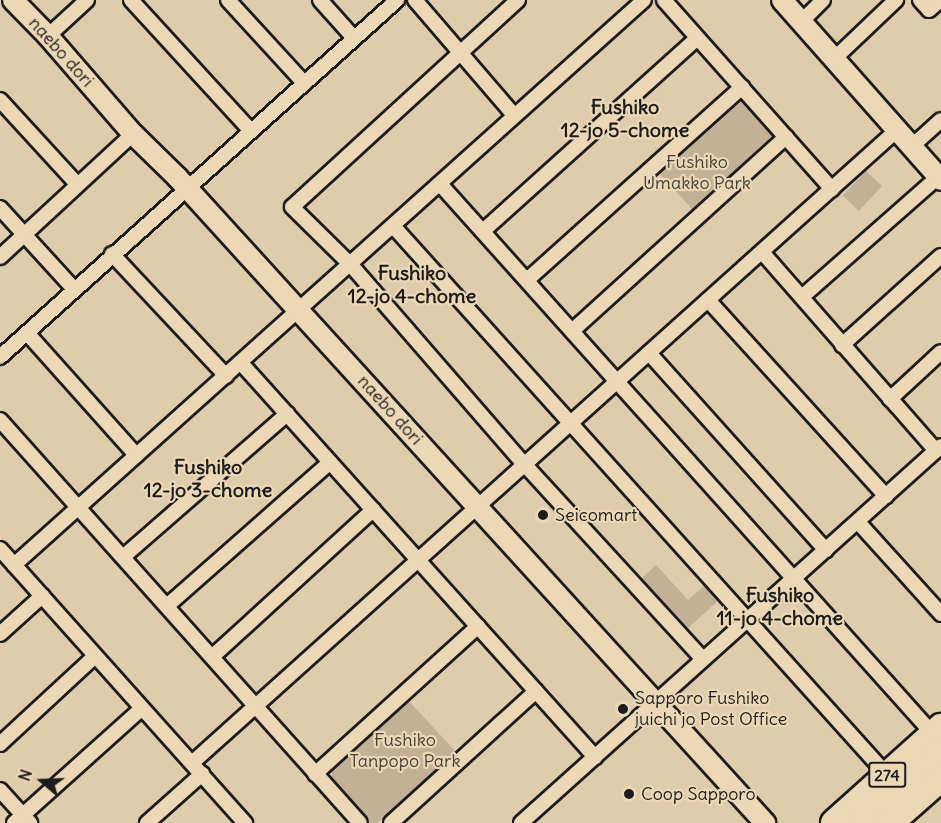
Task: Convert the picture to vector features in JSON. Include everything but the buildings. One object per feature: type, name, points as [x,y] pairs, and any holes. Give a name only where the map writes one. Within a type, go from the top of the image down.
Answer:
[{"type":"highway","name":"274","points":[[834,823],[887,775],[938,738]]},
{"type":"highway","points":[[862,823],[938,738]]},
{"type":"highway","points":[[890,823],[941,778]]},
{"type":"highway","name":"274","points":[[902,823],[941,789]]},
{"type":"street","name":"naebo dori","points":[[13,0],[48,36],[133,134],[187,187],[765,823]]},
{"type":"street","points":[[48,36],[87,0]]},
{"type":"street","points":[[131,0],[251,131]]},
{"type":"street","points":[[228,0],[304,83]]},
{"type":"street","points":[[320,0],[354,38]]},
{"type":"street","points":[[0,357],[397,0]]},
{"type":"street","points":[[416,0],[514,116]]},
{"type":"street","points":[[518,0],[292,207],[350,264],[525,465],[703,659]]},
{"type":"street","points":[[14,565],[394,227],[644,0]]},
{"type":"street","points":[[664,0],[832,189]]},
{"type":"street","points":[[782,0],[940,179],[803,296]]},
{"type":"street","points":[[801,22],[823,0]]},
{"type":"street","points":[[834,59],[896,0]]},
{"type":"street","points":[[920,0],[929,10],[940,0]]},
{"type":"street","points":[[483,231],[697,38]]},
{"type":"street","points":[[527,280],[742,87]]},
{"type":"street","points":[[0,100],[78,185]]},
{"type":"street","points":[[911,147],[941,120]]},
{"type":"street","points":[[192,763],[896,131]]},
{"type":"street","points":[[0,257],[133,134]]},
{"type":"street","points":[[572,332],[786,137]]},
{"type":"street","points":[[440,184],[938,738]]},
{"type":"street","points":[[0,208],[74,289]]},
{"type":"street","points":[[394,227],[887,775]]},
{"type":"street","points":[[521,823],[939,448],[890,399],[842,345],[803,296],[762,252]]},
{"type":"street","points":[[112,254],[226,376]]},
{"type":"street","points":[[842,345],[941,256]]},
{"type":"street","points":[[708,300],[886,496]]},
{"type":"street","points":[[27,333],[136,455]]},
{"type":"street","points":[[890,399],[941,352]]},
{"type":"street","points":[[649,353],[826,550]]},
{"type":"street","points":[[241,363],[596,757]]},
{"type":"street","points":[[123,557],[287,414]]},
{"type":"street","points":[[0,420],[360,823]]},
{"type":"street","points":[[168,606],[330,462]]},
{"type":"street","points":[[213,656],[373,510]]},
{"type":"street","points":[[858,522],[941,614]]},
{"type":"street","points":[[0,549],[245,823]]},
{"type":"street","points":[[0,634],[42,597]]},
{"type":"street","points":[[315,774],[478,626]]},
{"type":"street","points":[[0,744],[95,656]]},
{"type":"street","points":[[391,823],[536,691]]},
{"type":"street","points":[[0,790],[22,820],[142,708]]},
{"type":"street","points":[[147,823],[202,774]]},
{"type":"green space","name":"Fushiko Umakko Park","points":[[743,101],[774,135],[773,140],[694,211],[658,172],[737,102]]},
{"type":"green space","points":[[866,171],[882,186],[859,211],[843,196]]},
{"type":"green space","points":[[656,565],[688,600],[706,584],[720,599],[685,631],[640,580]]},
{"type":"green space","name":"Fushiko Tanpopo Park","points":[[407,699],[458,754],[377,823],[371,823],[334,787],[331,768]]},
{"type":"place","name":"Seicomart","points":[[543,515]]},
{"type":"place","name":"Sapporo Fushiko juichi jo Post Office","points":[[623,709]]},
{"type":"place","name":"Coop Sapporo","points":[[629,794]]},
{"type":"district","name":"Fushiko 12-jo 5-chome","points":[[625,118]]},
{"type":"district","name":"Fushiko 12-jo 4-chome","points":[[412,284]]},
{"type":"district","name":"Fushiko 12-jo 3-chome","points":[[208,478]]},
{"type":"district","name":"Fushiko 11-jo 4-chome","points":[[780,606]]}]
